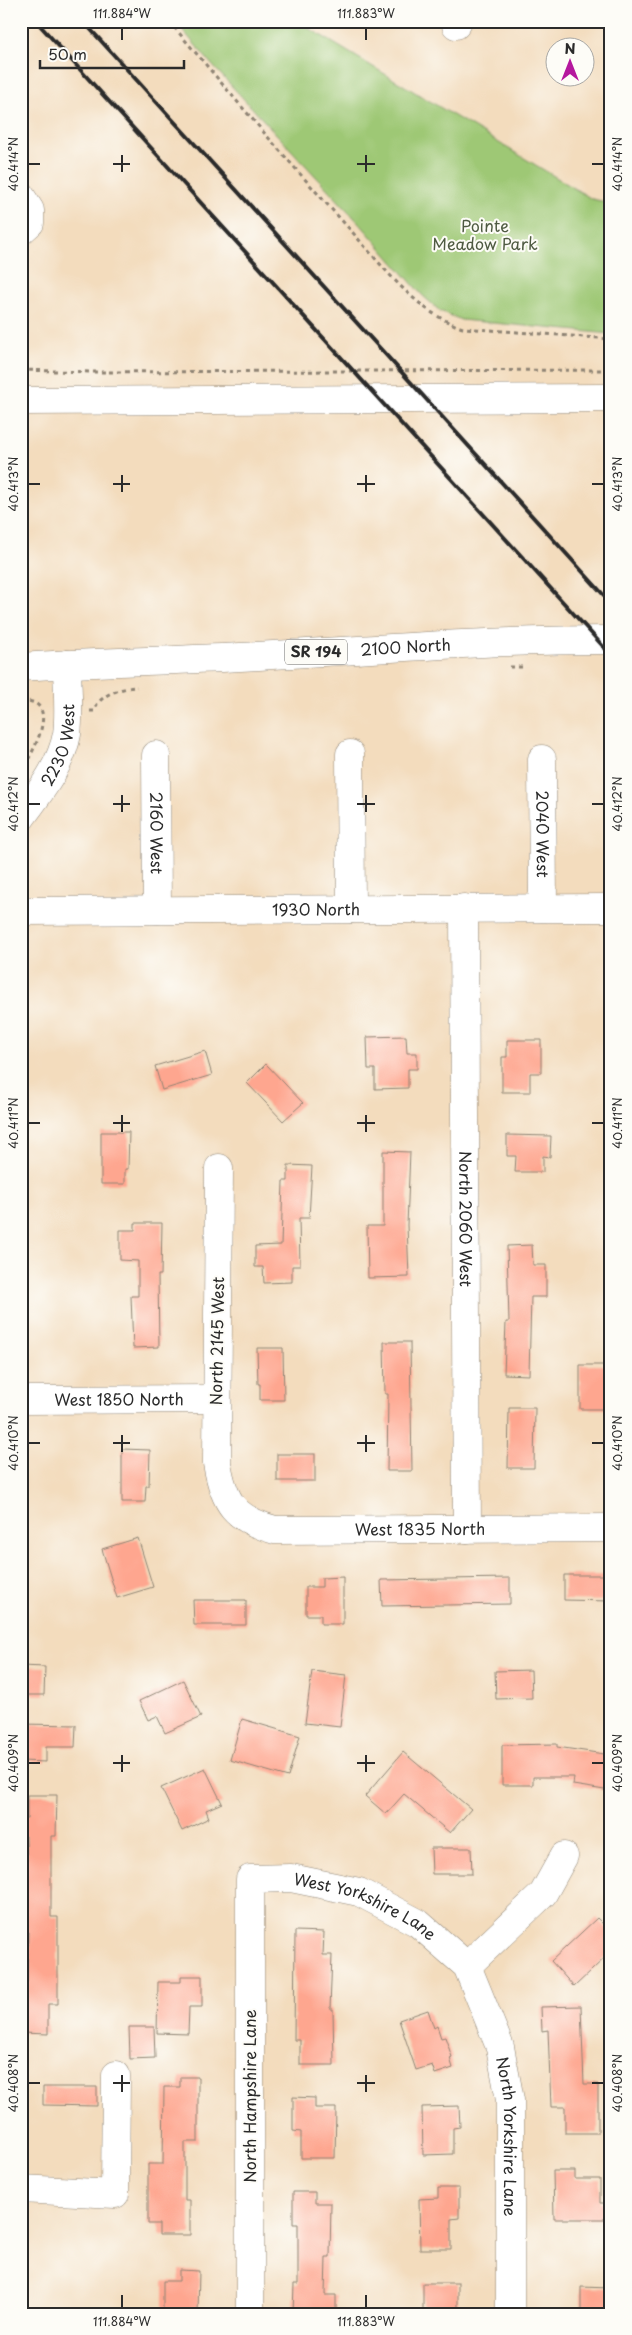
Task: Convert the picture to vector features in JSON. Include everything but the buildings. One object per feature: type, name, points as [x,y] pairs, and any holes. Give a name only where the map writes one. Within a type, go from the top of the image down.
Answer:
[{"type":"main road","points":[[21,196],[30,210],[26,227]]},
{"type":"main road","points":[[21,401],[611,398]]},
{"type":"main road","name":"2100 North","points":[[21,667],[540,640],[611,640]]},
{"type":"main road","name":"2230 West","points":[[21,818],[48,780],[64,746],[68,721],[67,664]]},
{"type":"main road","points":[[350,754],[351,909]]},
{"type":"main road","name":"2160 West","points":[[156,755],[157,910]]},
{"type":"main road","name":"2040 West","points":[[542,759],[544,908]]},
{"type":"main road","name":"North 2060 West","points":[[464,908],[467,1529]]},
{"type":"main road","name":"1930 North","points":[[21,911],[611,908]]},
{"type":"main road","name":"North 2145 West","points":[[219,1168],[217,1463],[220,1482],[234,1511]]},
{"type":"main road","name":"West 1850 North","points":[[21,1400],[216,1399]]},
{"type":"main road","name":"West 1835 North","points":[[234,1511],[260,1526],[275,1530],[611,1528]]},
{"type":"main road","points":[[467,1966],[544,1894],[564,1856]]},
{"type":"main road","name":"West Yorkshire Lane","points":[[250,1878],[291,1878],[359,1892],[418,1923],[467,1966]]},
{"type":"main road","name":"North Hampshire Lane","points":[[250,1878],[250,2314]]},
{"type":"main road","name":"North Yorkshire Lane","points":[[467,1966],[500,2046],[510,2100],[510,2314]]},
{"type":"main road","points":[[21,2189],[115,2194],[116,2075]]},
{"type":"path","points":[[169,21],[268,140],[394,277],[431,311],[452,325],[463,328],[611,339]]},
{"type":"path","points":[[21,370],[98,372],[611,370]]},
{"type":"path","points":[[508,667],[527,667]]},
{"type":"path","points":[[94,711],[100,700],[119,688],[138,686]]},
{"type":"path","points":[[21,701],[32,700],[38,703],[42,711],[39,736],[31,756],[21,771]]},
{"type":"green space","name":"Pointe Meadow Park","points":[[175,21],[297,21],[592,199],[611,203],[611,334],[461,320],[440,311],[422,295],[361,225],[213,66]]},
{"type":"railway","points":[[36,21],[611,655]]},
{"type":"railway","points":[[83,21],[611,603]]}]
